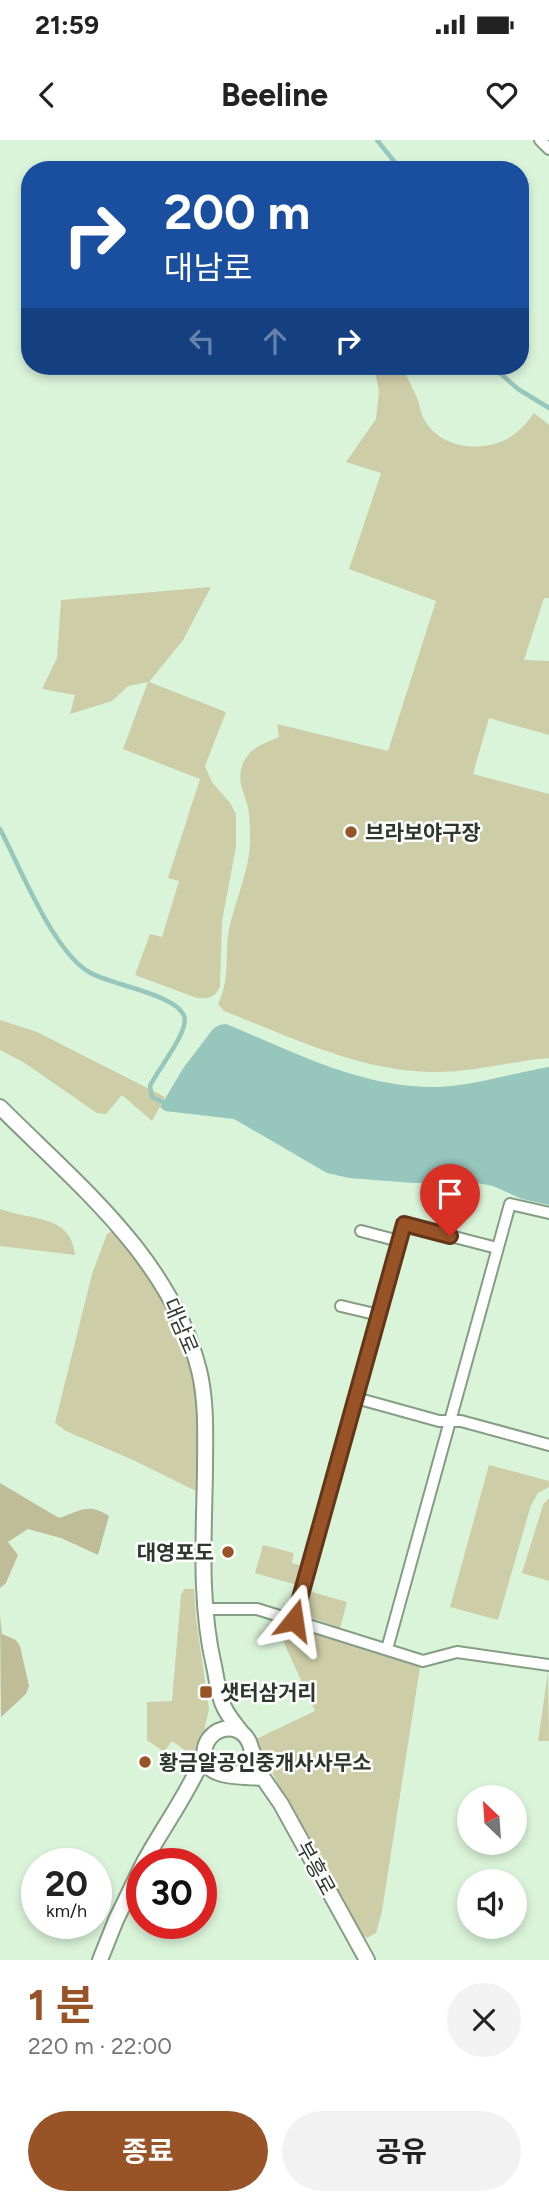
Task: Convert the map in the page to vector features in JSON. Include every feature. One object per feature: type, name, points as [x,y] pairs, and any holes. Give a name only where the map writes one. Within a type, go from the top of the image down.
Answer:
[{"type":"street","points":[[540,140],[549,149]]},
{"type":"street","name":"대남로","points":[[0,1107],[134,1244],[162,1283],[186,1332],[199,1372],[205,1414],[204,1609],[208,1642],[223,1706]]},
{"type":"street","points":[[387,1649],[510,1204],[549,1213]]},
{"type":"street","points":[[294,1620],[404,1224],[497,1248]]},
{"type":"street","points":[[361,1231],[399,1241]]},
{"type":"street","points":[[341,1306],[379,1315]]},
{"type":"street","points":[[356,1398],[439,1421],[461,1421],[549,1445]]},
{"type":"street","points":[[204,1609],[257,1609],[423,1661],[457,1652],[549,1665]]},
{"type":"street","points":[[192,1784],[229,1775],[250,1762],[252,1749],[247,1738],[223,1706]]},
{"type":"street","points":[[211,1737],[223,1706]]},
{"type":"street","points":[[152,1848],[192,1784],[207,1742],[216,1732],[229,1729],[242,1733]]},
{"type":"street","name":"부흥로","points":[[252,1749],[263,1778],[281,1804],[367,1960]]},
{"type":"street","points":[[204,1756],[210,1768],[229,1775],[263,1778]]},
{"type":"street","points":[[100,1960],[126,1899]]},
{"type":"green space","points":[[376,375],[406,375],[422,416],[432,430],[451,442],[462,445],[485,446],[507,439],[534,413],[549,425],[549,598],[544,598],[524,660],[549,661],[549,735],[489,718],[473,774],[549,794],[549,1058],[461,1071],[432,1072],[378,1066],[300,1041],[224,1011],[218,1004],[226,976],[229,930],[249,851],[249,811],[240,777],[245,760],[257,747],[279,737],[277,724],[388,751],[436,601],[349,569],[381,473],[346,462],[376,419],[379,391]]},
{"type":"green space","points":[[211,587],[183,640],[149,682],[226,712],[205,766],[212,782],[236,814],[236,847],[222,921],[220,987],[213,996],[197,998],[135,975],[150,934],[162,937],[179,881],[168,878],[200,779],[123,749],[148,682],[128,686],[112,701],[70,714],[75,695],[42,689],[57,658],[61,600]]},
{"type":"green space","points":[[0,1020],[37,1032],[165,1097],[152,1121],[122,1095],[106,1114],[97,1113],[23,1062],[0,1050]]},
{"type":"green space","points":[[0,1209],[58,1226],[72,1242],[75,1255],[0,1246]]},
{"type":"green space","points":[[115,1229],[168,1306],[179,1328],[194,1372],[200,1431],[198,1492],[66,1431],[55,1423],[92,1274],[107,1234]]},
{"type":"green space","points":[[489,1465],[549,1481],[549,1487],[538,1493],[531,1505],[498,1620],[450,1607]]},
{"type":"green space","points":[[0,1483],[59,1518],[90,1509],[109,1516],[98,1555],[61,1538],[28,1529],[8,1542],[18,1555],[6,1583],[0,1588]]},
{"type":"green space","points":[[549,1498],[549,1581],[522,1573],[543,1505]]},
{"type":"green space","points":[[263,1545],[294,1553],[292,1563],[302,1566],[297,1585],[255,1573]]},
{"type":"green space","points":[[184,1589],[194,1589],[209,1709],[203,1736],[193,1756],[172,1741],[164,1752],[147,1740],[147,1702],[172,1701],[181,1595]]},
{"type":"green space","points":[[309,1591],[347,1602],[340,1628],[307,1616],[304,1607]]},
{"type":"green space","points":[[0,1616],[2,1634],[16,1640],[20,1646],[29,1686],[26,1694],[1,1717]]},
{"type":"green space","points":[[274,1621],[420,1667],[382,1911],[376,1933],[367,1938],[361,1934],[254,1740],[315,1711]]},
{"type":"green space","points":[[548,1672],[549,1741],[538,1741],[539,1734]]},
{"type":"water","points":[[226,1024],[328,1066],[381,1082],[409,1086],[465,1084],[549,1067],[549,1205],[522,1199],[493,1186],[477,1183],[413,1183],[349,1178],[327,1173],[234,1119],[165,1111],[160,1107],[184,1067],[213,1029]]},
{"type":"waterway","points":[[377,140],[394,161]]},
{"type":"waterway","points":[[502,375],[518,389],[549,408]]},
{"type":"waterway","points":[[0,829],[50,928],[76,961],[99,977],[169,1002],[184,1016],[185,1023],[178,1041],[150,1086],[152,1097],[163,1102]]},
{"type":"place","name":"브라보야구장","points":[[351,832]]},
{"type":"place","name":"대영포도","points":[[228,1552]]},
{"type":"place","name":"샛터삼거리","points":[[206,1692]]},
{"type":"place","name":"황금알공인중개사사무소","points":[[145,1762]]},
{"type":"route","points":[[294,1620],[404,1224],[450,1236]]}]
